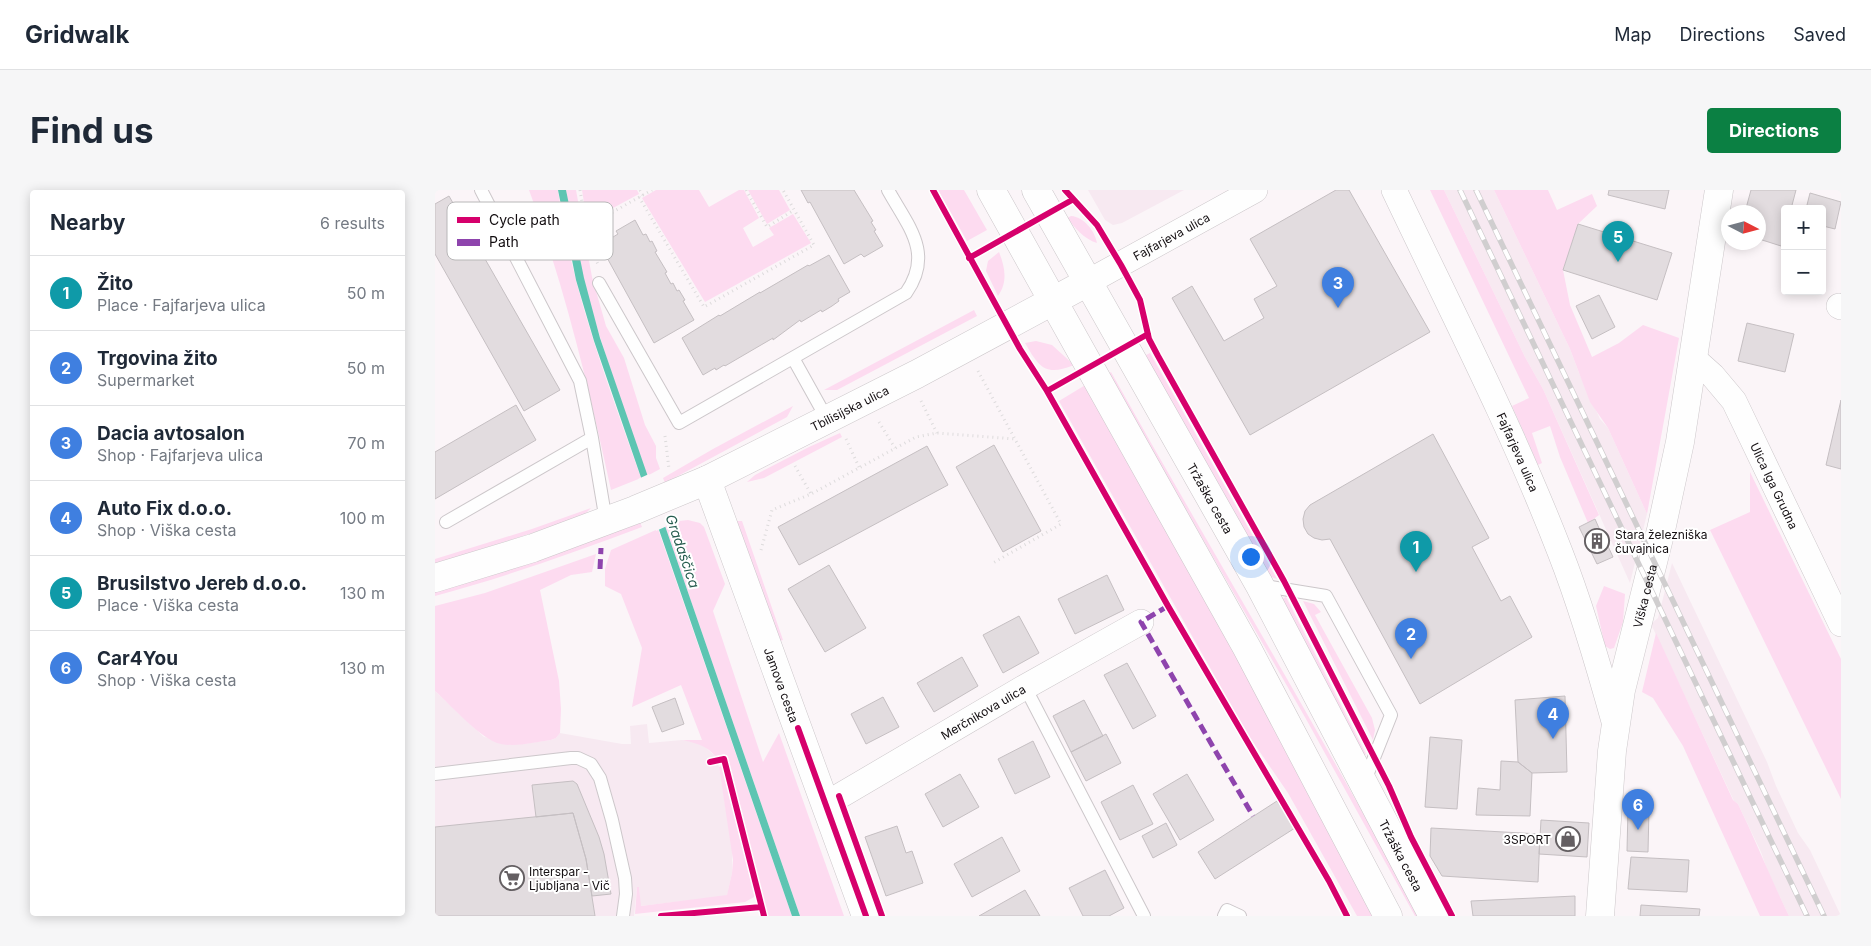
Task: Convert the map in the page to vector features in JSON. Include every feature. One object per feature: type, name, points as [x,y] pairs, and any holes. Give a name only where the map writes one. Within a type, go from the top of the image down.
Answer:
[{"type":"street","points":[[991,190],[1247,648],[1388,916]]},
{"type":"street","name":"Tržaška cesta","points":[[1036,190],[1259,584],[1433,916]]},
{"type":"street","name":"Fajfarjeva ulica","points":[[1088,282],[1255,190]]},
{"type":"street","name":"Fajfarjeva ulica","points":[[1394,190],[1532,483],[1578,601],[1615,725]]},
{"type":"street","name":"Viška cesta","points":[[1600,916],[1615,725],[1626,668],[1669,494],[1694,359],[1719,190]]},
{"type":"street","name":"Tbilisijska ulica","points":[[435,578],[533,548],[635,510],[669,483],[707,480],[917,374],[1088,282]]},
{"type":"street","name":"Ulica Iga Grudna","points":[[1694,359],[1713,376],[1734,401],[1841,624]]},
{"type":"street","name":"Jamova cesta","points":[[707,480],[866,916]]},
{"type":"street","name":"Merčnikova ulica","points":[[826,804],[1025,687],[1141,622]]},
{"type":"lane","points":[[481,190],[487,202]]},
{"type":"lane","points":[[599,284],[679,423],[901,298],[912,285],[917,272],[919,251],[915,239],[888,190]]},
{"type":"lane","points":[[517,260],[580,382],[606,521]]},
{"type":"lane","points":[[793,358],[827,419]]},
{"type":"lane","points":[[445,522],[592,438]]},
{"type":"lane","points":[[1259,584],[1326,596],[1391,715],[1363,785]]},
{"type":"lane","points":[[1025,687],[1144,916]]},
{"type":"lane","points":[[435,774],[571,758],[578,758],[591,764],[600,778],[620,852],[626,894],[623,916]]},
{"type":"lane","points":[[1224,916],[1227,910],[1240,916]]},
{"type":"path","points":[[640,190],[641,196],[704,307],[814,245],[783,190]]},
{"type":"path","points":[[613,212],[652,190]]},
{"type":"path","points":[[746,190],[767,227],[794,210]]},
{"type":"path","points":[[596,260],[604,274],[599,284]]},
{"type":"path","points":[[978,371],[1061,524],[993,563]]},
{"type":"path","points":[[921,400],[937,433]]},
{"type":"path","points":[[879,422],[895,448]]},
{"type":"path","points":[[669,483],[665,432],[679,423]]},
{"type":"path","points":[[761,551],[772,510],[811,494],[917,437],[937,433],[1015,439]]},
{"type":"path","points":[[845,439],[859,467]]},
{"type":"path","points":[[795,466],[811,494]]},
{"type":"shaded area","points":[[529,190],[558,190],[560,202],[533,202]]},
{"type":"shaded area","name":"Gradaščica","points":[[558,190],[566,190],[568,202],[560,202]]},
{"type":"shaded area","points":[[566,190],[576,190],[578,202],[568,202]]},
{"type":"shaded area","points":[[582,190],[637,190],[639,194],[613,208],[613,202],[584,202]]},
{"type":"shaded area","points":[[656,190],[699,190],[709,207],[739,190],[744,190],[759,218],[743,228],[753,247],[774,235],[769,228],[793,214],[811,243],[705,302],[642,198]]},
{"type":"shaded area","points":[[748,190],[779,190],[790,210],[767,224]]},
{"type":"shaded area","points":[[938,190],[964,190],[987,230],[967,241]]},
{"type":"shaded area","points":[[1088,190],[1184,190],[1122,223],[1113,225],[1105,220]]},
{"type":"shaded area","points":[[1430,190],[1444,190],[1525,357],[1543,389],[1599,515],[1588,523],[1560,457],[1550,426],[1532,433],[1542,463],[1538,465],[1512,406],[1529,398]]},
{"type":"shaded area","points":[[1444,190],[1494,190],[1570,349],[1600,419],[1608,428],[1647,514],[1630,583],[1543,389],[1525,357]]},
{"type":"shaded area","points":[[1494,190],[1548,190],[1557,210],[1592,194],[1597,206],[1578,224],[1563,270],[1570,305],[1592,357],[1619,343],[1643,325],[1679,338],[1647,514],[1608,428],[1590,402],[1570,349]]},
{"type":"shaded area","points":[[1071,216],[1080,219],[1088,225],[1097,243],[1088,239],[1077,229],[1067,218]]},
{"type":"shaded area","points":[[999,252],[1005,274],[998,296],[986,271],[988,261]]},
{"type":"shaded area","points":[[553,260],[571,260],[592,336],[641,478],[611,490],[575,338]]},
{"type":"shaded area","name":"Gradaščica","points":[[572,260],[580,260],[600,338],[800,916],[792,916],[594,341]]},
{"type":"shaded area","points":[[579,260],[589,260],[606,326],[624,358],[645,425],[656,446],[656,458],[660,469],[647,476],[599,335]]},
{"type":"shaded area","points":[[974,310],[977,316],[837,390],[824,390]]},
{"type":"shaded area","points":[[1036,341],[1052,345],[1074,365],[1056,370],[1044,368],[1034,358],[1025,343]]},
{"type":"shaded area","points":[[1150,353],[1277,579],[1271,577],[1263,569],[1144,356]]},
{"type":"shaded area","points":[[1111,372],[1344,779],[1419,916],[1415,916],[1306,719],[1108,374]]},
{"type":"shaded area","points":[[1087,384],[1302,777],[1374,916],[1357,916],[1288,793],[1251,739],[1234,710],[1059,401]]},
{"type":"shaded area","points":[[793,406],[787,417],[665,483],[663,478]]},
{"type":"shaded area","points":[[840,433],[842,437],[764,478],[747,482],[755,475]]},
{"type":"shaded area","points":[[1750,472],[1841,659],[1841,799],[1710,530],[1750,512]]},
{"type":"shaded area","points":[[591,508],[582,517],[435,564],[435,559],[532,529]]},
{"type":"shaded area","points":[[688,520],[700,523],[704,527],[725,584],[713,611],[763,762],[779,733],[844,916],[800,916],[665,526]]},
{"type":"shaded area","points":[[737,521],[742,521],[783,640],[780,641]]},
{"type":"shaded area","points":[[640,522],[642,527],[590,546],[513,573],[435,596],[435,592],[545,557]]},
{"type":"shaded area","points":[[658,529],[792,916],[768,916],[725,754],[715,756],[712,752],[696,743],[682,740],[702,740],[681,685],[632,707],[642,648],[621,594],[605,586],[605,569],[611,550]]},
{"type":"shaded area","points":[[596,554],[592,572],[571,575],[540,590],[559,681],[560,733],[551,740],[513,745],[501,744],[484,736],[435,691],[435,606],[485,593]]},
{"type":"shaded area","points":[[1672,563],[1767,762],[1798,833],[1810,850],[1841,916],[1789,916],[1768,872],[1761,852],[1738,804],[1734,801],[1651,624],[1658,618]]},
{"type":"shaded area","points":[[1604,586],[1625,594],[1623,622],[1614,648],[1610,649],[1605,646],[1596,606]]},
{"type":"shaded area","points":[[1286,597],[1366,754],[1364,756],[1282,599]]},
{"type":"shaded area","points":[[1303,601],[1314,604],[1321,612],[1315,615],[1372,718],[1375,730],[1373,740]]},
{"type":"shaded area","points":[[1656,633],[1733,800],[1738,804],[1745,818],[1789,916],[1760,916],[1683,746],[1653,698],[1642,692]]},
{"type":"shaded area","points":[[435,691],[484,737],[522,744],[551,740],[560,733],[631,744],[630,726],[647,724],[649,743],[682,740],[698,743],[705,747],[715,756],[719,767],[732,847],[732,873],[727,896],[640,906],[639,887],[637,887],[634,916],[435,916]]},
{"type":"shaded area","points":[[722,766],[756,896],[745,902],[635,914],[637,887],[639,887],[641,906],[727,895],[733,860],[719,767]]},
{"type":"pier","points":[[649,474],[667,526],[656,531],[638,479]]},
{"type":"building","points":[[801,190],[854,190],[873,221],[871,222],[876,230],[874,231],[883,246],[864,257],[861,254],[844,264],[810,202],[808,203]]},
{"type":"building","points":[[1336,190],[1349,190],[1430,332],[1250,435],[1172,298],[1192,286],[1224,341],[1264,318],[1254,299],[1277,286],[1250,239]]},
{"type":"building","points":[[1609,190],[1669,190],[1665,209],[1608,195]]},
{"type":"building","points":[[1751,190],[1796,190],[1792,205],[1781,205],[1781,246],[1766,241],[1766,205],[1747,205]]},
{"type":"building","points":[[1810,193],[1841,202],[1835,229],[1826,227],[1826,205],[1807,205]]},
{"type":"building","points":[[449,196],[452,202],[447,202],[447,260],[486,260],[560,390],[524,411],[435,254],[435,204]]},
{"type":"building","points":[[635,220],[643,235],[646,234],[650,242],[652,241],[657,251],[655,252],[667,272],[665,273],[671,284],[673,283],[677,291],[679,290],[694,320],[654,343],[608,260],[613,260],[613,237],[618,234],[616,231]]},
{"type":"building","points":[[1578,224],[1672,253],[1657,300],[1563,270]]},
{"type":"building","points":[[829,255],[850,292],[822,312],[821,310],[801,322],[800,320],[773,340],[773,338],[725,366],[716,370],[715,368],[703,375],[682,338],[719,315]]},
{"type":"building","points":[[1599,295],[1615,327],[1592,339],[1576,306]]},
{"type":"building","points":[[1747,323],[1794,334],[1785,372],[1738,361]]},
{"type":"building","points":[[1841,400],[1841,469],[1826,465]]},
{"type":"building","points":[[516,405],[536,440],[435,499],[435,452]]},
{"type":"building","points":[[1433,434],[1489,538],[1472,547],[1501,601],[1510,596],[1532,637],[1420,704],[1330,539],[1322,540],[1308,534],[1304,527],[1303,519],[1305,511],[1310,505]]},
{"type":"building","points":[[994,445],[1041,531],[1003,552],[956,467]]},
{"type":"building","points":[[927,446],[948,485],[799,565],[778,527]]},
{"type":"building","name":"Stara železniška čuvajnica","points":[[1595,519],[1602,535],[1606,533],[1610,541],[1606,542],[1613,557],[1597,564],[1579,527]]},
{"type":"building","points":[[829,565],[866,628],[825,652],[788,589]]},
{"type":"building","points":[[1107,575],[1124,610],[1075,634],[1058,599]]},
{"type":"building","points":[[1019,616],[1039,653],[1003,673],[983,635]]},
{"type":"building","points":[[962,657],[978,686],[934,712],[917,683]]},
{"type":"building","points":[[1127,663],[1156,716],[1133,729],[1104,675]]},
{"type":"building","points":[[1565,696],[1567,772],[1532,773],[1518,762],[1515,700]]},
{"type":"building","points":[[883,697],[899,727],[866,744],[851,714]]},
{"type":"building","points":[[675,698],[684,724],[662,732],[652,707]]},
{"type":"building","points":[[1084,700],[1103,736],[1071,752],[1053,716]]},
{"type":"building","points":[[1106,734],[1121,763],[1086,781],[1071,752]]},
{"type":"building","points":[[1430,737],[1462,740],[1457,809],[1425,807]]},
{"type":"building","points":[[1033,741],[1050,777],[1015,794],[998,759]]},
{"type":"building","points":[[1501,761],[1518,762],[1532,773],[1530,816],[1476,815],[1478,788],[1500,790]]},
{"type":"building","points":[[960,774],[979,807],[943,827],[925,794]]},
{"type":"building","points":[[1187,774],[1214,820],[1180,840],[1153,794]]},
{"type":"building","points":[[573,781],[577,784],[599,837],[611,894],[592,896],[586,859],[573,813],[536,817],[532,785]]},
{"type":"building","points":[[1133,785],[1153,824],[1120,840],[1101,802]]},
{"type":"building","points":[[1277,801],[1295,828],[1215,879],[1198,852]]},
{"type":"building","points":[[1628,809],[1649,809],[1648,852],[1627,851]]},
{"type":"building","name":"Interspar - Ljubljana - Vič","points":[[573,813],[586,859],[595,916],[435,916],[435,827]]},
{"type":"building","points":[[1541,820],[1589,823],[1587,857],[1539,854]]},
{"type":"building","points":[[1166,823],[1177,845],[1153,858],[1142,836]]},
{"type":"building","points":[[897,826],[906,853],[912,851],[923,883],[886,896],[865,837]]},
{"type":"building","points":[[1431,828],[1540,834],[1538,882],[1442,876],[1430,856]]},
{"type":"building","points":[[1002,837],[1020,871],[972,897],[954,864]]},
{"type":"building","points":[[1631,857],[1689,860],[1687,892],[1628,889]]},
{"type":"building","points":[[1105,870],[1124,908],[1109,916],[1083,916],[1069,888]]},
{"type":"building","points":[[1025,890],[1040,916],[979,916]]},
{"type":"building","points":[[1575,896],[1575,916],[1473,916],[1471,901]]},
{"type":"building","points":[[1641,905],[1700,909],[1699,916],[1640,916]]},
{"type":"railway","points":[[1460,190],[1807,916]]},
{"type":"railway","points":[[1476,190],[1824,916]]},
{"type":"marked path","points":[[600,569],[601,548]]},
{"type":"marked path","points":[[1168,606],[1141,622],[1253,816]]},
{"type":"cycle path","points":[[933,190],[1020,349],[1047,391],[1168,606],[1329,881],[1347,916]]},
{"type":"cycle path","points":[[1065,190],[1097,225],[1140,300],[1149,339],[1284,581],[1389,786],[1411,837],[1452,916]]},
{"type":"cycle path","points":[[969,258],[1072,200]]},
{"type":"cycle path","points":[[1047,391],[1148,334]]},
{"type":"cycle path","points":[[798,728],[866,916]]},
{"type":"cycle path","points":[[710,762],[724,759],[764,916]]},
{"type":"cycle path","points":[[839,796],[882,916]]},
{"type":"cycle path","points":[[661,916],[761,907]]},
{"type":"place","name":"Brusilstvo Jereb d.o.o.","points":[[1618,262]]},
{"type":"place","name":"Dacia avtosalon","points":[[1338,308]]},
{"type":"place","name":"Stara železniška čuvajnica","points":[[1597,541]]},
{"type":"place","name":"Žito","points":[[1416,572]]},
{"type":"place","name":"Trgovina žito","points":[[1411,659]]},
{"type":"place","name":"Auto Fix d.o.o.","points":[[1553,739]]},
{"type":"place","name":"Car4You","points":[[1638,830]]},
{"type":"place","name":"3SPORT","points":[[1568,839]]},
{"type":"place","name":"Interspar - Ljubljana - Vič","points":[[512,878]]}]
